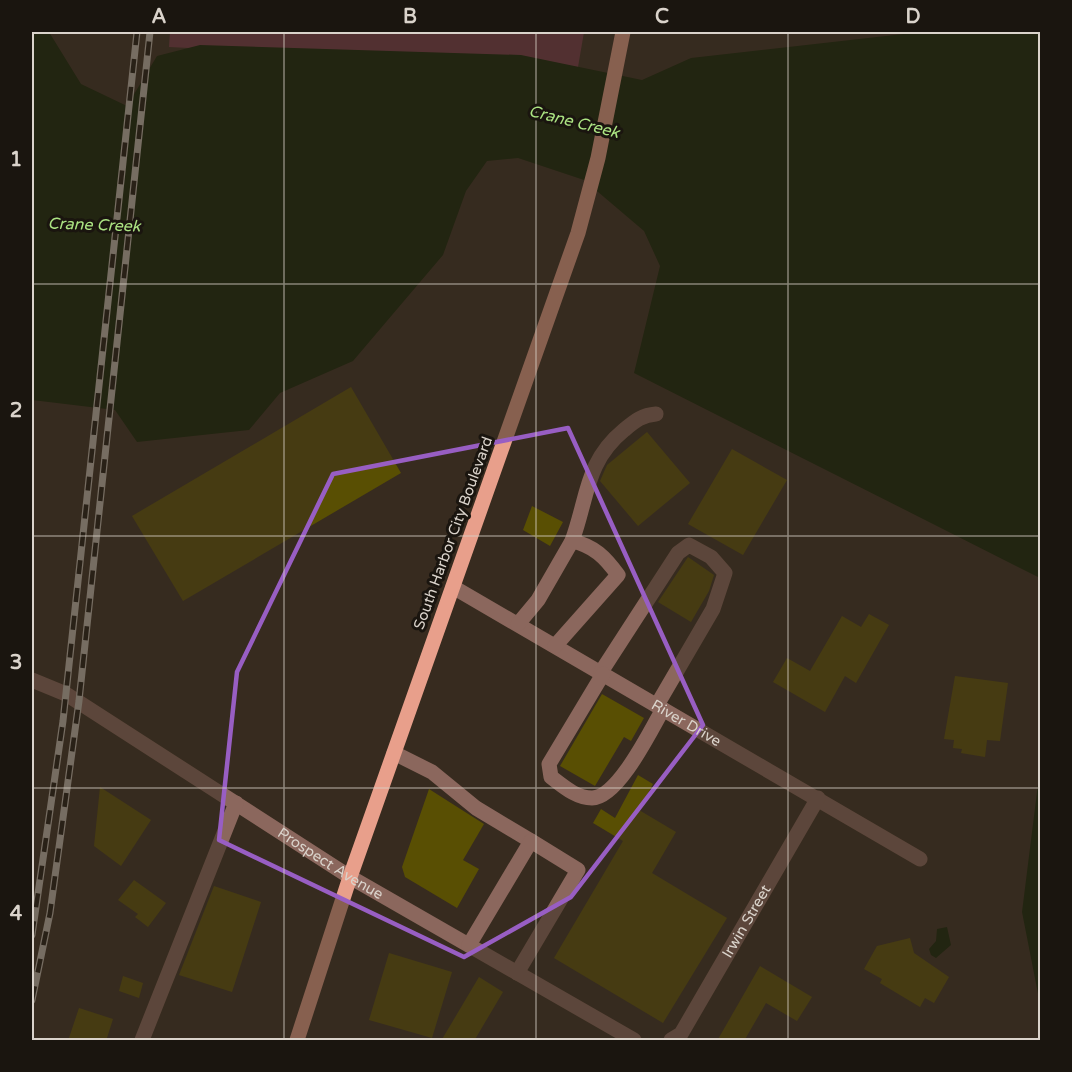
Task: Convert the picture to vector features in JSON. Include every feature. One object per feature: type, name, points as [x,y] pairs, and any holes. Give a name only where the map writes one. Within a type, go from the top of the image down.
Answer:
[{"type":"main road","name":"South Harbor City Boulevard","points":[[297,1041],[350,877],[578,233],[598,158],[623,32]]},
{"type":"street","points":[[518,624],[538,600],[572,541],[586,485],[598,458],[616,437],[642,415],[656,414]]},
{"type":"street","points":[[555,646],[618,575],[605,557],[586,544],[572,541]]},
{"type":"street","points":[[689,545],[711,557],[721,565],[725,573],[713,609],[660,707],[626,772],[606,794],[592,798],[572,793],[551,777],[549,764],[602,673],[678,553],[689,545]]},
{"type":"street","name":"River Drive","points":[[453,587],[920,859]]},
{"type":"street","name":"Prospect Avenue","points":[[32,680],[72,698],[350,877],[634,1041]]},
{"type":"street","points":[[394,753],[432,772],[476,808],[578,870],[517,973]]},
{"type":"street","name":"Irwin Street","points":[[671,1041],[681,1034],[818,798]]},
{"type":"street","points":[[142,1041],[236,803]]},
{"type":"street","points":[[469,945],[531,841]]},
{"type":"highlighted area","points":[[568,428],[703,725],[571,897],[464,957],[219,840],[237,672],[333,474]]},
{"type":"shaded area","points":[[170,32],[584,32],[578,67],[169,47]]},
{"type":"water","name":"Crane Creek","points":[[32,32],[49,32],[81,84],[127,106],[157,56],[200,45],[521,55],[642,80],[691,58],[921,32],[1040,32],[1040,578],[634,373],[660,266],[644,231],[584,180],[518,158],[487,161],[466,191],[443,255],[353,361],[280,393],[249,430],[137,442],[115,410],[32,400]]},
{"type":"water","points":[[1040,768],[1040,1004],[1022,912]]},
{"type":"water","points":[[947,927],[951,945],[936,958],[931,955],[929,949],[936,941],[937,929]]},
{"type":"building","points":[[351,387],[401,473],[183,601],[132,516]]},
{"type":"building","points":[[647,432],[690,483],[638,526],[600,481],[607,465]]},
{"type":"building","points":[[732,449],[787,480],[743,555],[688,524]]},
{"type":"building","points":[[532,506],[563,522],[550,546],[523,530]]},
{"type":"building","points":[[688,557],[714,575],[709,591],[691,622],[658,602]]},
{"type":"building","points":[[869,614],[889,625],[856,683],[845,676],[825,712],[773,682],[787,658],[810,671],[842,616],[861,627]]},
{"type":"building","points":[[955,676],[1008,683],[1000,741],[987,740],[985,757],[961,753],[962,749],[953,748],[954,740],[944,739]]},
{"type":"building","points":[[602,694],[644,718],[631,741],[624,737],[595,786],[560,766]]},
{"type":"building","points":[[638,775],[653,784],[639,810],[676,832],[652,873],[727,918],[663,1023],[554,958],[623,841],[593,823],[601,809],[615,818]]},
{"type":"building","points":[[100,787],[151,820],[121,866],[94,846]]},
{"type":"building","points":[[429,789],[484,824],[463,860],[479,869],[457,908],[405,877],[402,867]]},
{"type":"building","points":[[134,880],[166,903],[148,927],[135,917],[138,914],[118,900]]},
{"type":"building","points":[[214,886],[261,902],[232,992],[179,975]]},
{"type":"building","points":[[910,938],[914,953],[949,977],[934,1003],[925,998],[920,1007],[880,983],[882,979],[864,969],[877,946]]},
{"type":"building","points":[[389,953],[452,972],[432,1038],[369,1020]]},
{"type":"building","points":[[760,966],[812,997],[797,1021],[766,1003],[744,1041],[717,1041]]},
{"type":"building","points":[[123,976],[143,983],[139,998],[119,991]]},
{"type":"building","points":[[479,977],[503,992],[474,1041],[441,1041]]},
{"type":"building","points":[[79,1008],[113,1019],[106,1041],[68,1041]]},
{"type":"railway","points":[[32,935],[63,721],[137,32]]},
{"type":"railway","points":[[32,1000],[50,913],[79,701],[150,32]]}]
